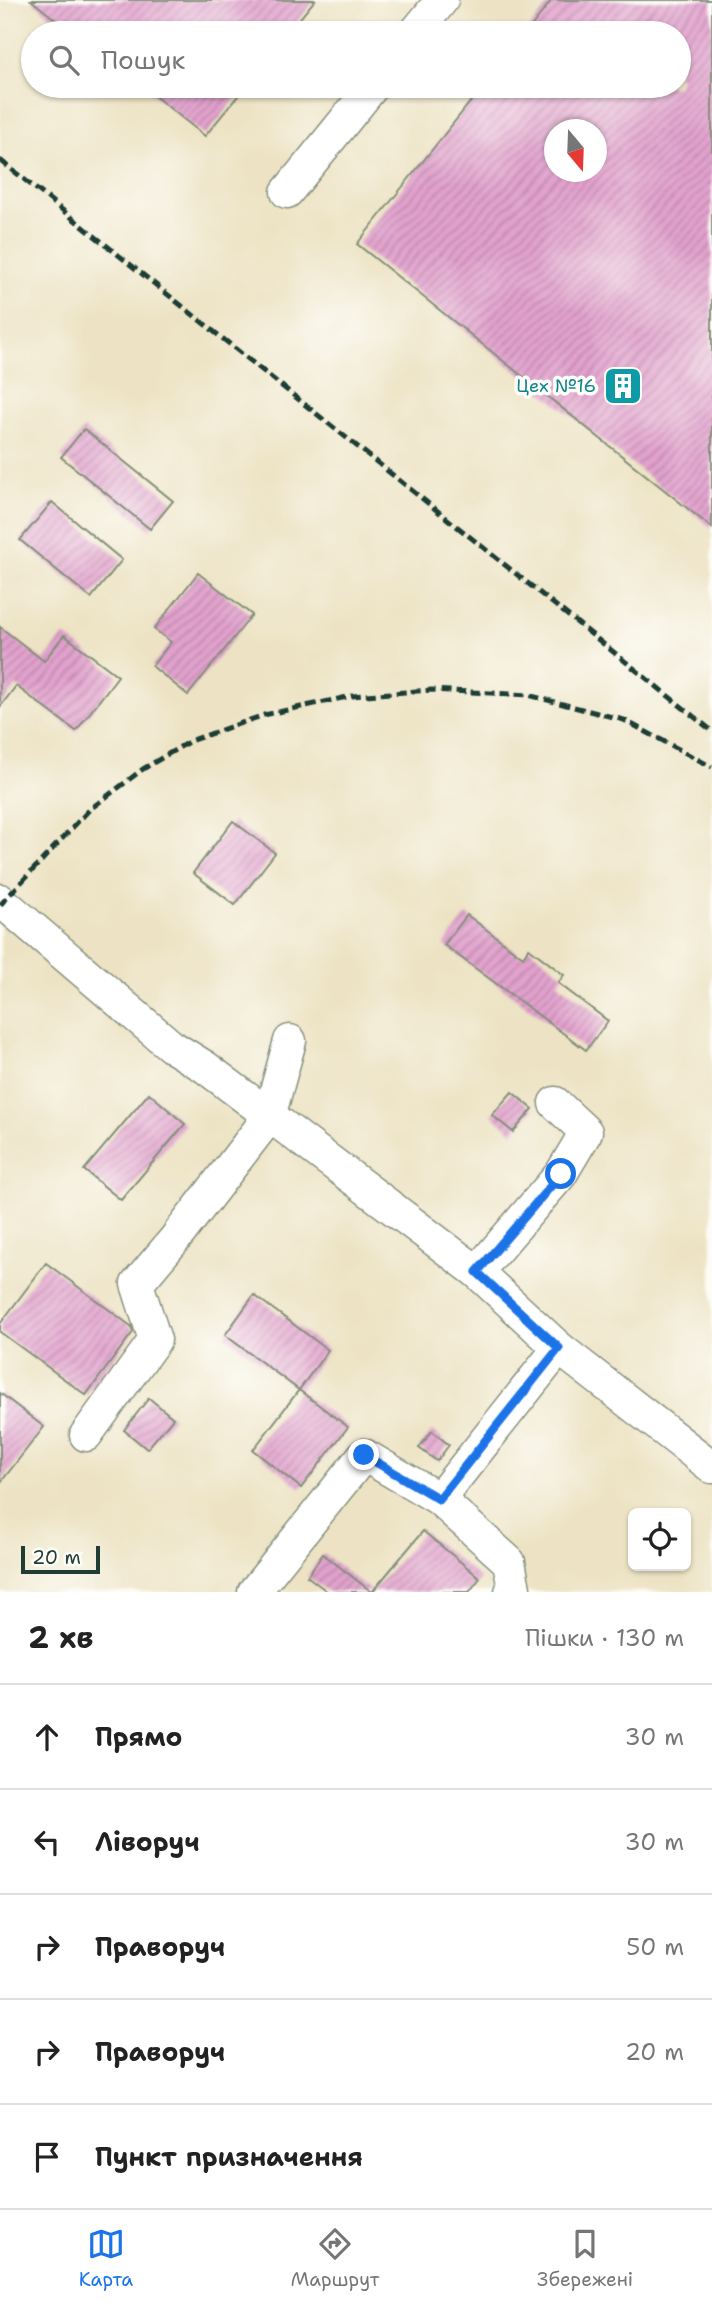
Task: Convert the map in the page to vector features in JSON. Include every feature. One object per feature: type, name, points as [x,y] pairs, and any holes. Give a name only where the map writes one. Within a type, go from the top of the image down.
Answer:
[{"type":"street","points":[[425,21],[442,0]]},
{"type":"street","points":[[287,192],[363,98]]},
{"type":"street","points":[[0,900],[171,1046],[205,1067],[477,1272],[559,1348],[712,1466]]},
{"type":"street","points":[[86,1435],[155,1340],[137,1284],[269,1117],[290,1041]]},
{"type":"street","points":[[477,1272],[561,1174],[586,1132],[555,1103]]},
{"type":"street","points":[[439,1499],[559,1348]]},
{"type":"street","points":[[254,1592],[364,1455],[439,1499],[509,1562],[514,1588],[511,1592]]},
{"type":"building","points":[[31,0],[315,0],[298,21],[57,21]]},
{"type":"building","name":"Цех №16","points":[[552,0],[712,0],[712,528],[357,244],[473,98],[691,98],[691,21],[535,21]]},
{"type":"building","points":[[157,98],[236,98],[205,136]]},
{"type":"building","points":[[84,429],[173,501],[150,529],[61,457]]},
{"type":"building","points":[[52,502],[122,560],[91,598],[20,540]]},
{"type":"building","points":[[198,573],[252,615],[188,695],[152,666],[171,642],[154,629]]},
{"type":"building","points":[[0,627],[44,661],[64,635],[118,676],[76,731],[16,686],[0,707]]},
{"type":"building","points":[[233,821],[275,853],[235,905],[193,873]]},
{"type":"building","points":[[467,915],[523,957],[529,948],[564,975],[558,983],[608,1021],[586,1050],[444,945]]},
{"type":"building","points":[[512,1092],[533,1109],[513,1132],[492,1115]]},
{"type":"building","points":[[149,1093],[185,1124],[121,1200],[84,1170]]},
{"type":"building","points":[[46,1263],[131,1326],[133,1332],[86,1395],[0,1332],[0,1324]]},
{"type":"building","points":[[254,1295],[328,1350],[299,1390],[225,1335]]},
{"type":"building","points":[[299,1390],[348,1427],[301,1488],[253,1450]]},
{"type":"building","points":[[0,1393],[44,1427],[0,1483]]},
{"type":"building","points":[[149,1398],[173,1418],[147,1449],[124,1430]]},
{"type":"building","points":[[432,1431],[449,1445],[437,1461],[419,1448]]},
{"type":"building","points":[[423,1531],[480,1578],[469,1592],[372,1592]]},
{"type":"building","points":[[323,1554],[372,1592],[328,1592],[307,1576]]},
{"type":"railway","points":[[0,160],[712,731]]},
{"type":"railway","points":[[0,905],[89,810],[143,769],[190,741],[264,715],[352,696],[432,690],[528,695],[624,720],[712,767]]},
{"type":"place","name":"Цех №16","points":[[623,386]]},
{"type":"route","points":[[364,1455],[439,1499],[559,1348],[477,1272],[561,1174]]}]
